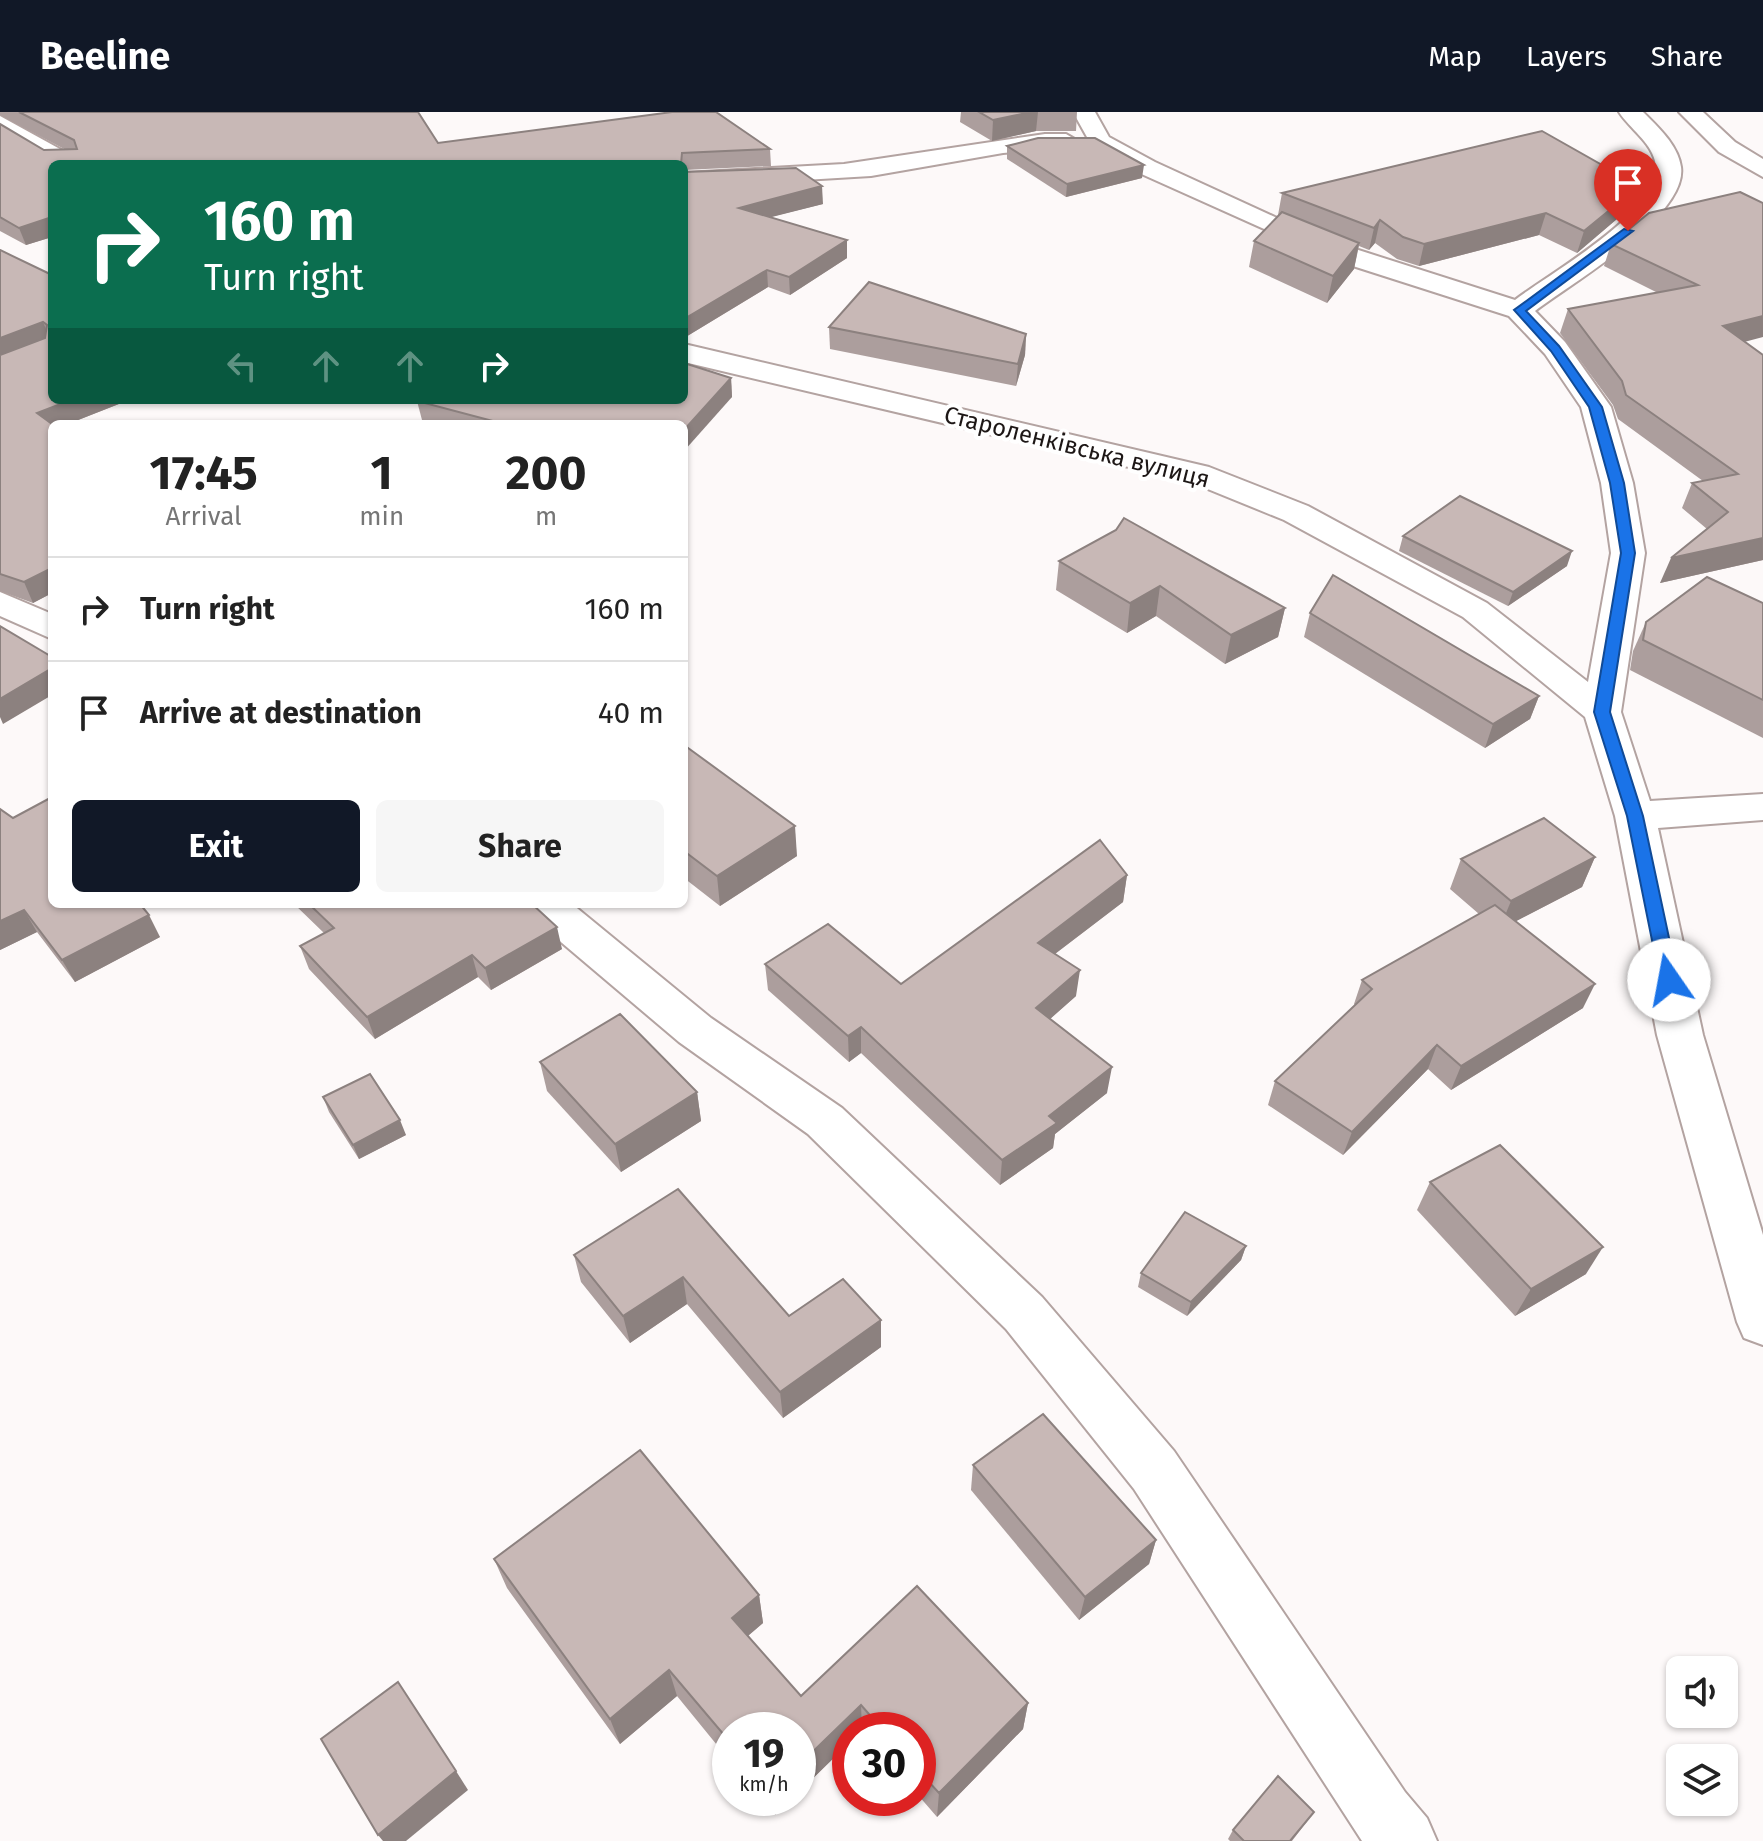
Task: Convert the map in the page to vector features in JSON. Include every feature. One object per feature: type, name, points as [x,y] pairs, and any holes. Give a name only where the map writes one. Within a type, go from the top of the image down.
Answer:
[{"type":"street","points":[[1519,310],[1628,231],[1661,194],[1670,174],[1665,151],[1630,112]]},
{"type":"street","points":[[1690,112],[1727,147],[1763,170]]},
{"type":"street","points":[[0,123],[62,160]]},
{"type":"street","points":[[688,180],[826,174],[986,152],[1092,127],[1146,167],[1328,248],[1519,310],[1555,348],[1596,407],[1617,483],[1628,553],[1602,712],[1635,816],[1680,1035],[1763,1322]]},
{"type":"street","name":"Староленківська вулиця","points":[[688,354],[1198,474],[1296,513],[1475,610],[1602,712]]},
{"type":"street","points":[[0,602],[48,626]]},
{"type":"street","points":[[1635,816],[1763,807]]},
{"type":"street","points":[[549,908],[695,1030],[825,1121],[1024,1313],[1154,1470],[1382,1815],[1404,1841]]},
{"type":"building","points":[[19,112],[418,112],[438,143],[672,112],[716,112],[770,149],[682,153],[681,160],[48,160],[48,218],[19,228],[0,217],[0,124],[44,150],[77,149],[74,140]]},
{"type":"building","points":[[979,112],[1031,112],[993,120]]},
{"type":"building","points":[[1542,131],[1639,186],[1584,231],[1546,213],[1424,244],[1403,237],[1380,220],[1374,228],[1282,193]]},
{"type":"building","points":[[1038,138],[1095,138],[1144,165],[1067,184],[1007,146]]},
{"type":"building","points":[[796,168],[822,186],[739,208],[847,240],[789,277],[767,270],[688,317],[688,172]]},
{"type":"building","points":[[1740,192],[1763,203],[1763,316],[1723,326],[1763,355],[1763,538],[1671,558],[1728,512],[1692,483],[1738,474],[1626,395],[1622,381],[1568,309],[1698,285],[1611,244],[1649,213]]},
{"type":"building","points":[[1282,212],[1359,243],[1333,276],[1254,241]]},
{"type":"building","points":[[0,250],[48,273],[48,404],[61,404],[37,413],[48,421],[48,570],[24,582],[0,574],[0,355],[45,338],[47,325],[43,322],[0,338]]},
{"type":"building","points":[[869,282],[1026,334],[1018,364],[829,327]]},
{"type":"building","points":[[688,364],[731,378],[688,426],[688,420],[489,420],[428,404],[688,404]]},
{"type":"building","points":[[1460,496],[1572,551],[1513,592],[1403,536]]},
{"type":"building","points":[[1124,518],[1285,608],[1231,635],[1160,586],[1130,603],[1059,561],[1116,530]]},
{"type":"building","points":[[1333,575],[1539,696],[1493,724],[1310,613]]},
{"type":"building","points":[[1707,577],[1763,603],[1763,700],[1643,640],[1646,622]]},
{"type":"building","points":[[0,626],[48,655],[48,670],[0,699]]},
{"type":"building","points":[[688,748],[795,826],[717,876],[688,854]]},
{"type":"building","points":[[48,799],[48,908],[143,908],[149,915],[62,960],[24,910],[0,921],[0,809],[13,818]]},
{"type":"building","points":[[1544,818],[1595,857],[1511,901],[1461,859]]},
{"type":"building","points":[[1100,840],[1127,875],[1038,943],[1080,970],[1036,1008],[1112,1067],[1049,1116],[1057,1123],[1002,1160],[861,1027],[848,1036],[765,964],[828,924],[901,984]]},
{"type":"building","points":[[1495,905],[1595,984],[1461,1066],[1437,1045],[1352,1132],[1275,1081],[1372,989],[1362,980]]},
{"type":"building","points":[[313,908],[536,908],[557,927],[485,968],[472,955],[367,1017],[300,946],[334,928]]},
{"type":"building","points":[[620,1014],[697,1092],[615,1144],[540,1062]]},
{"type":"building","points":[[370,1074],[400,1120],[353,1145],[323,1097]]},
{"type":"building","points":[[1500,1145],[1603,1247],[1531,1289],[1430,1182]]},
{"type":"building","points":[[678,1189],[789,1316],[843,1279],[881,1320],[780,1392],[683,1277],[623,1316],[574,1255]]},
{"type":"building","points":[[1185,1212],[1246,1246],[1191,1302],[1141,1273]]},
{"type":"building","points":[[1043,1414],[1156,1540],[1085,1597],[973,1465]]},
{"type":"building","points":[[640,1450],[759,1595],[732,1618],[801,1696],[917,1586],[1028,1703],[939,1793],[936,1790],[936,1712],[867,1712],[861,1705],[854,1712],[832,1712],[832,1733],[816,1749],[816,1712],[712,1712],[712,1721],[669,1670],[610,1719],[494,1559]]},
{"type":"building","points":[[398,1682],[456,1771],[378,1835],[321,1739]]},
{"type":"building","points":[[1278,1776],[1314,1812],[1290,1841],[1244,1841],[1233,1830]]},
{"type":"route","points":[[1628,231],[1519,310],[1555,348],[1596,407],[1617,483],[1628,553],[1602,712],[1635,816],[1669,980]]}]
